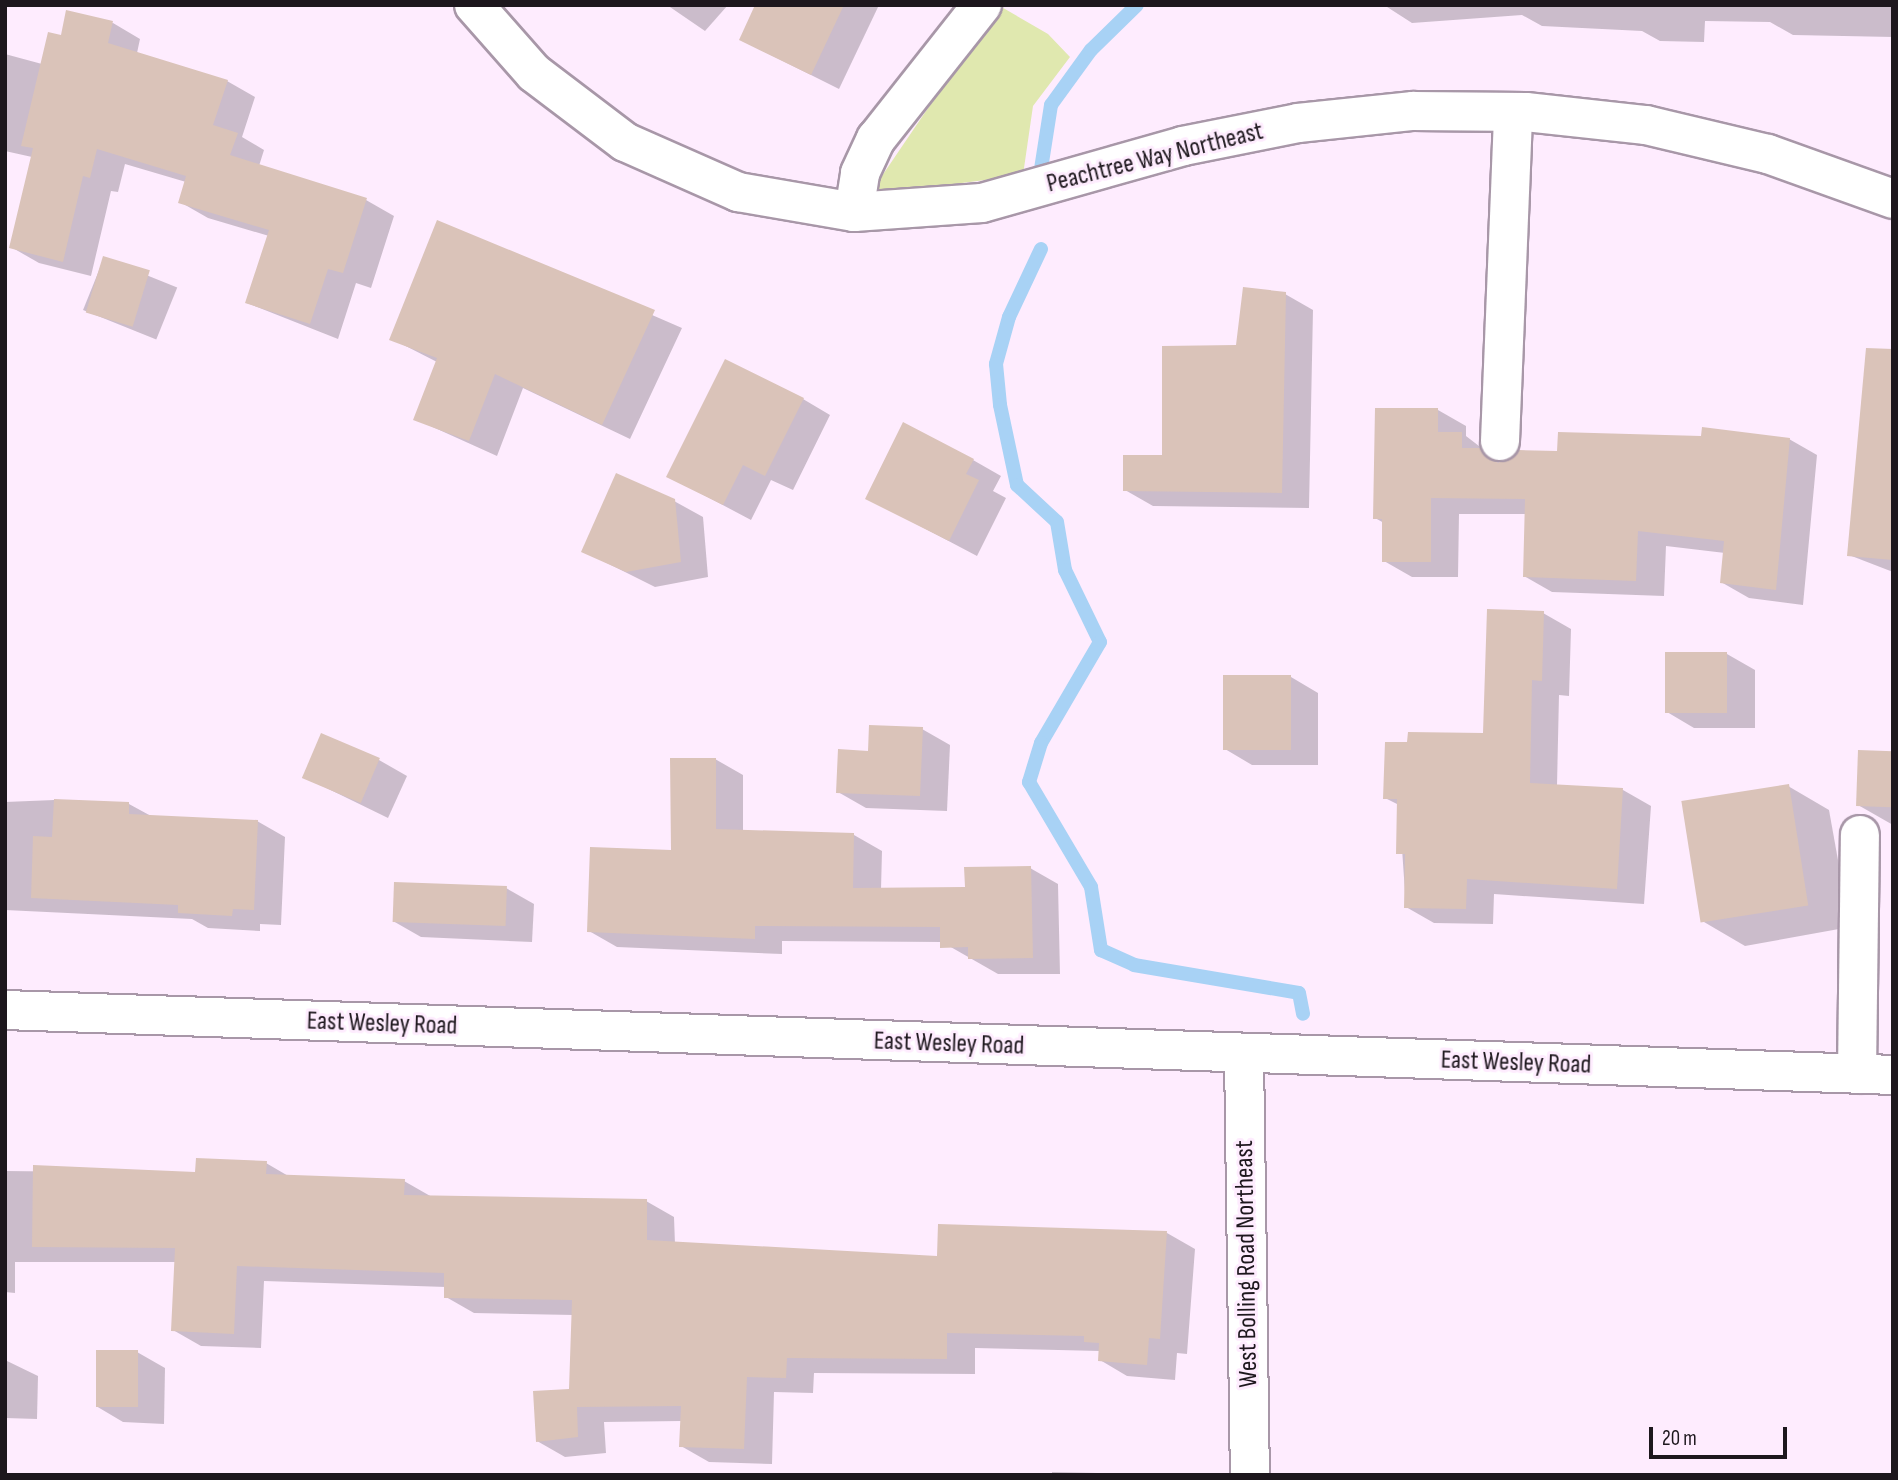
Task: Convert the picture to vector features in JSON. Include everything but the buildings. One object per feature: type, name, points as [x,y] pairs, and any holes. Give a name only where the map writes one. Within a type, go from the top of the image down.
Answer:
[{"type":"street","name":"Peachtree Way Northeast","points":[[474,5],[534,74],[625,142],[738,192],[855,212],[982,203],[1183,146],[1298,122],[1413,111],[1513,111],[1700,138],[1768,154],[1893,199]]},
{"type":"street","points":[[855,212],[860,173],[876,139],[982,5]]},
{"type":"street","points":[[1500,441],[1513,111]]},
{"type":"street","points":[[1860,835],[1875,1074]]},
{"type":"street","name":"East Wesley Road","points":[[5,1010],[1875,1074]]},
{"type":"street","name":"West Bolling Road Northeast","points":[[1244,1054],[1250,1475]]},
{"type":"green space","points":[[998,5],[1048,34],[1070,57],[1033,106],[1023,175],[869,195]]},
{"type":"waterway","points":[[1041,169],[1051,105],[1091,50],[1137,5]]},
{"type":"waterway","points":[[1041,249],[1009,317],[996,364],[1000,405],[1017,485],[1057,522],[1065,570],[1100,642],[1041,743],[1029,782],[1091,887],[1101,950],[1134,965],[1299,993],[1303,1014]]}]
